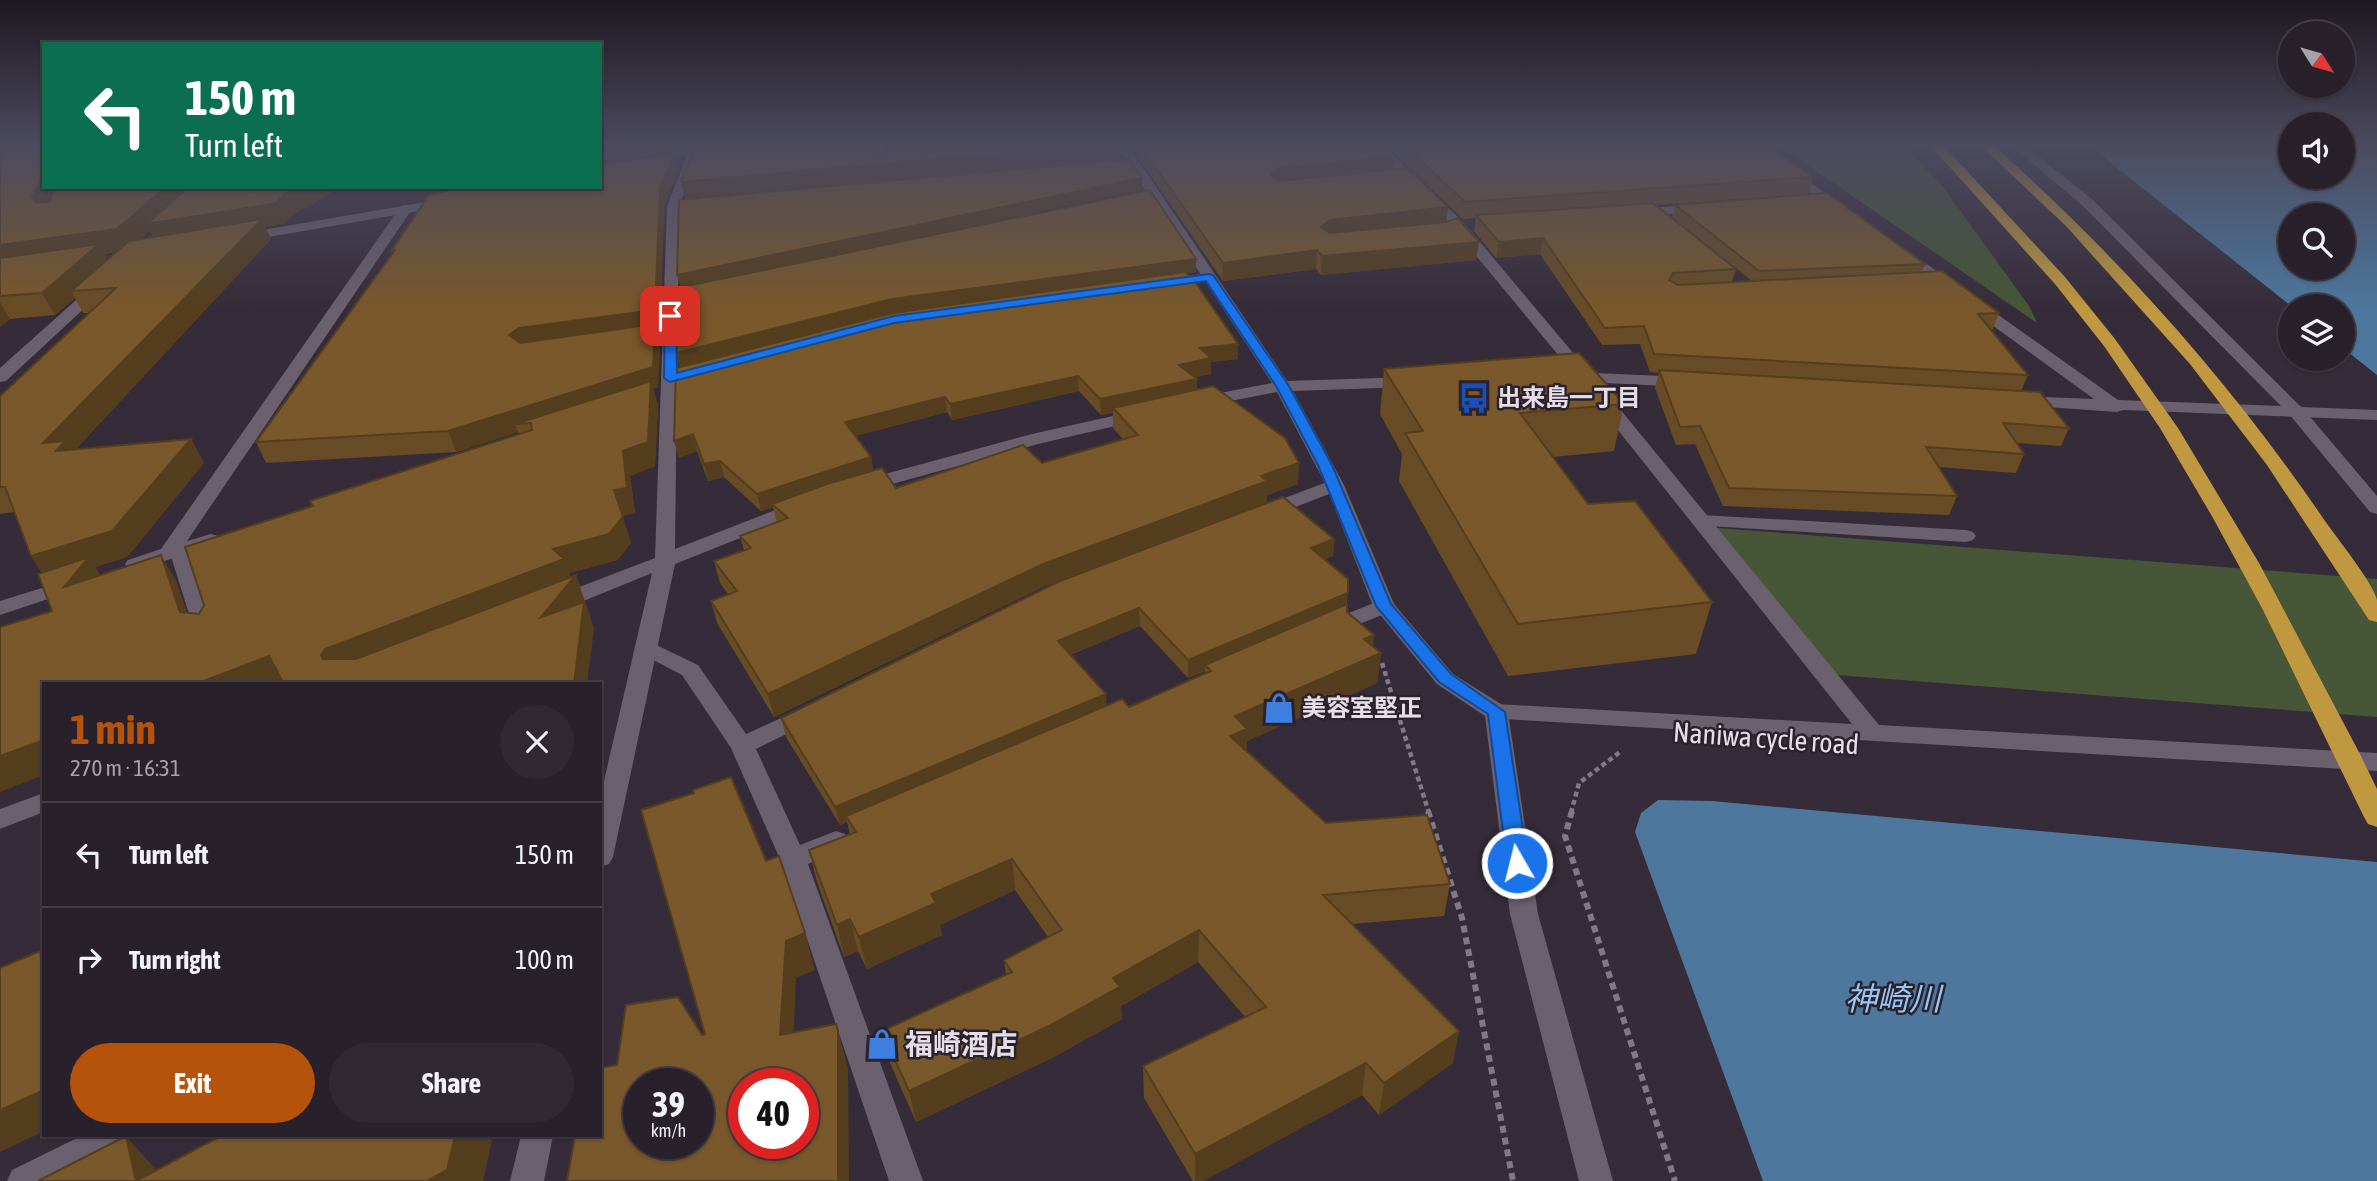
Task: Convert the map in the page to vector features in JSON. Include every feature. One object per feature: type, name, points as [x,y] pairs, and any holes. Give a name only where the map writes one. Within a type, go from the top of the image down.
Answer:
[{"type":"highway","points":[[1987,199],[2078,302],[2161,415],[2249,560],[2358,773],[2377,817]]},
{"type":"highway","points":[[2045,199],[2149,307],[2246,426],[2352,574],[2377,615]]},
{"type":"street","points":[[229,240],[464,199]]},
{"type":"street","points":[[602,849],[665,561],[670,385],[664,336],[677,296],[682,199]]},
{"type":"street","points":[[1151,199],[1209,277],[1282,386],[1335,485],[1384,606],[1445,678],[1496,712],[2377,762]]},
{"type":"street","points":[[1430,199],[1465,226],[1873,734]]},
{"type":"street","points":[[1799,201],[1824,199]]},
{"type":"street","points":[[1826,199],[1857,221]]},
{"type":"street","points":[[2083,199],[2295,410],[2377,508]]},
{"type":"street","points":[[1625,214],[1719,207]]},
{"type":"street","points":[[174,552],[406,209]]},
{"type":"street","points":[[1653,212],[1673,228]]},
{"type":"street","points":[[1444,233],[1465,226]]},
{"type":"street","points":[[1888,243],[2117,407]]},
{"type":"street","points":[[0,377],[113,275]]},
{"type":"street","points":[[1154,284],[1209,277]]},
{"type":"street","points":[[1914,282],[1941,281]]},
{"type":"street","points":[[1557,377],[1707,383]]},
{"type":"street","points":[[1183,405],[1282,386],[1433,381]]},
{"type":"street","points":[[2008,400],[2117,407],[2368,414]]},
{"type":"street","points":[[847,491],[1038,438],[1157,411]]},
{"type":"street","points":[[1245,519],[1335,485]]},
{"type":"street","points":[[535,612],[823,498]]},
{"type":"street","points":[[1701,521],[1966,536]]},
{"type":"street","points":[[117,570],[232,533]]},
{"type":"street","points":[[174,552],[206,633]]},
{"type":"street","points":[[0,608],[91,579]]},
{"type":"street","points":[[1307,639],[1384,606]]},
{"type":"street","points":[[646,647],[690,670],[742,746],[793,859],[906,1181]]},
{"type":"street","points":[[742,746],[829,703]]},
{"type":"street","points":[[1496,712],[1524,914],[1596,1181]]},
{"type":"street","points":[[0,819],[42,803]]},
{"type":"street","points":[[793,859],[857,831]]},
{"type":"street","points":[[24,1181],[112,1137]]},
{"type":"street","points":[[527,1181],[537,1137]]},
{"type":"path","points":[[1380,655],[1462,918],[1513,1181]]},
{"type":"path","points":[[1623,750],[1579,783],[1565,836],[1675,1181]]},
{"type":"green space","points":[[1857,199],[1952,199],[2029,306],[2037,323]]},
{"type":"green space","points":[[1717,528],[2377,579],[2377,717],[1837,675]]},
{"type":"water","points":[[2156,199],[2377,199],[2377,375],[2355,358],[2355,294],[2278,296]]},
{"type":"water","name":"神崎川","points":[[1658,800],[1712,801],[2377,862],[2377,1181],[1763,1181],[1635,832],[1641,813]]},
{"type":"building","points":[[0,199],[33,199],[36,203],[49,202],[50,199],[152,199],[117,229],[0,245]]},
{"type":"building","points":[[175,199],[280,199],[277,203],[147,224]]},
{"type":"building","points":[[427,199],[660,199],[655,310],[519,328],[509,335],[520,343],[655,324],[653,367],[448,431],[256,442],[395,250],[391,251]]},
{"type":"building","points":[[689,199],[1041,199],[677,275],[679,200]]},
{"type":"building","points":[[1106,199],[1156,199],[1196,259],[892,299],[676,353],[677,288]]},
{"type":"building","points":[[1178,199],[1440,199],[1448,207],[1330,220],[1321,227],[1330,233],[1446,222],[1458,218],[1479,242],[1322,256],[1317,250],[1223,263]]},
{"type":"building","points":[[1462,199],[1505,199],[1465,202]]},
{"type":"building","points":[[1750,199],[1835,199],[1925,264],[1759,271],[1675,205]]},
{"type":"building","points":[[1653,203],[1736,269],[1673,273],[1669,280],[1678,285],[1942,271],[1999,313],[1978,314],[2028,375],[1654,354],[1644,326],[1605,328],[1543,238],[1499,242],[1476,215]]},
{"type":"building","points":[[262,219],[43,443],[65,441],[56,451],[191,439],[112,531],[31,556],[5,487],[0,487],[0,396],[116,288],[71,291],[129,241]]},
{"type":"building","points":[[99,244],[42,293],[0,296],[0,258]]},
{"type":"building","points":[[1185,272],[1193,279],[1238,344],[1200,348],[1211,358],[1179,365],[1197,379],[1100,399],[1078,376],[950,404],[945,397],[845,422],[871,457],[757,494],[720,461],[704,464],[693,434],[674,441],[676,368],[893,313]]},
{"type":"building","points":[[1579,353],[1624,404],[1520,413],[1588,504],[1635,501],[1712,602],[1518,624],[1405,433],[1423,431],[1384,369]]},
{"type":"building","points":[[1659,370],[2040,392],[2069,428],[2003,423],[2024,454],[1926,447],[1957,496],[1729,488],[1700,426],[1680,427]]},
{"type":"building","points":[[651,381],[648,442],[623,451],[627,488],[614,490],[623,517],[609,534],[553,549],[564,559],[325,649],[321,655],[323,659],[356,659],[576,575],[541,617],[584,602],[574,682],[283,682],[269,656],[201,682],[42,682],[42,741],[0,756],[0,627],[52,611],[38,574],[89,557],[64,587],[161,555],[180,612],[199,614],[204,605],[185,547],[313,506],[310,501],[532,430],[531,423],[515,424]]},
{"type":"building","points":[[1213,386],[1285,438],[1299,463],[1261,476],[1267,481],[1043,564],[768,694],[711,601],[737,591],[714,561],[751,548],[740,536],[788,518],[772,504],[882,468],[896,488],[1023,445],[1042,463],[1138,435],[1113,408]]},
{"type":"building","points":[[1283,497],[1334,539],[1311,548],[1348,579],[1348,593],[1188,660],[1139,608],[1058,641],[1106,694],[835,807],[781,718],[1060,581]]},
{"type":"building","points":[[1347,604],[1347,612],[1374,635],[1364,639],[1381,653],[1235,716],[1247,729],[1230,736],[1326,823],[1427,815],[1450,884],[1323,895],[1459,1031],[1384,1083],[1366,1063],[1195,1154],[1143,1066],[1266,1007],[1199,930],[1113,978],[1120,987],[1049,1026],[909,1091],[882,1031],[1012,972],[1004,960],[1062,930],[1012,859],[931,894],[936,903],[859,937],[850,919],[837,925],[809,850],[856,832],[846,816],[1122,699],[1129,707],[1211,671],[1205,665]]},
{"type":"building","points":[[731,777],[766,861],[779,856],[805,933],[786,941],[780,1035],[836,1024],[838,1181],[567,1181],[575,1137],[602,1137],[602,1068],[617,1065],[626,1005],[678,997],[702,1035],[705,1034],[641,810],[694,793],[693,790]]},
{"type":"building","points":[[40,951],[42,1091],[0,1110],[0,968]]},
{"type":"building","points":[[124,1137],[126,1137],[136,1181],[38,1181]]},
{"type":"building","points":[[219,1137],[455,1137],[447,1170],[427,1181],[136,1181]]},
{"type":"place","name":"出来島一丁目","points":[[1474,398]]},
{"type":"place","name":"美容室堅正","points":[[1279,708]]},
{"type":"place","name":"福崎酒店","points":[[882,1044]]},
{"type":"route","points":[[670,316],[670,378],[894,320],[1209,277],[1282,386],[1325,465],[1384,606],[1445,678],[1496,712],[1517,863]]}]
